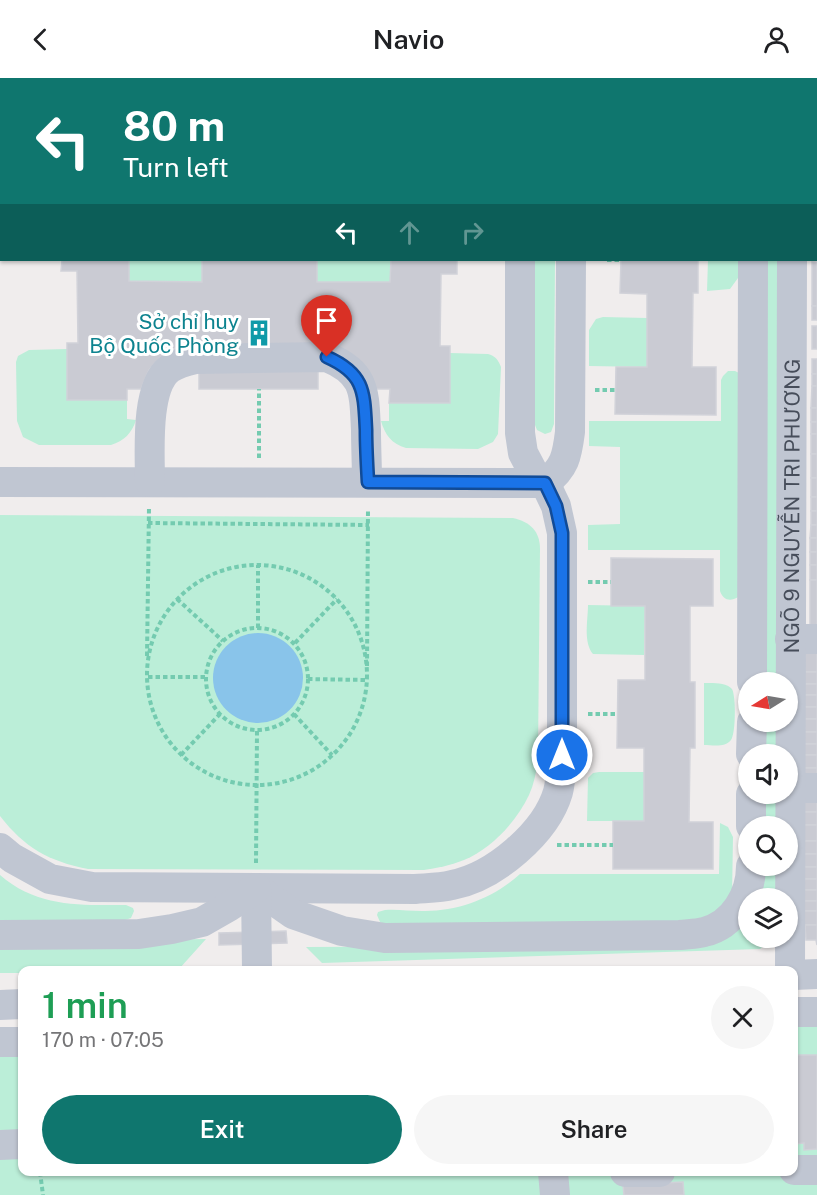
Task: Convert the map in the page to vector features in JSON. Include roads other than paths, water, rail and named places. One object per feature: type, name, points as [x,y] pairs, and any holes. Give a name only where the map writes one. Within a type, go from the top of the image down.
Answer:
[{"type":"street","points":[[0,848],[12,858],[50,879],[92,887],[416,889],[454,885],[493,869],[524,845],[544,823],[558,792],[562,755],[562,533],[556,506],[545,483],[534,472],[523,453],[520,433],[520,261]]},
{"type":"street","points":[[0,482],[545,483],[558,473],[567,454],[570,432],[571,261]]},
{"type":"street","points":[[752,672],[753,261]]},
{"type":"street","name":"NGÕ 9 NGUYỄN TRI PHƯƠNG","points":[[790,966],[803,788],[803,639],[792,261]]},
{"type":"street","points":[[150,482],[153,399],[168,370],[180,362],[195,359],[327,357],[344,364],[356,378],[364,395],[368,482]]},
{"type":"street","points":[[256,888],[292,914],[342,931],[385,938],[680,935],[706,932],[729,920],[743,901],[750,876]]},
{"type":"street","points":[[0,935],[139,934],[172,929],[202,922],[256,888]]},
{"type":"street","points":[[256,888],[257,966]]},
{"type":"street","points":[[798,975],[817,974]]},
{"type":"street","points":[[0,1005],[18,1004]]},
{"type":"street","points":[[798,1012],[817,1012]]},
{"type":"street","points":[[0,1042],[18,1042]]},
{"type":"street","points":[[0,1145],[18,1144]]},
{"type":"street","points":[[798,1170],[817,1170]]},
{"type":"street","points":[[553,1176],[555,1195]]},
{"type":"water","points":[[258,633],[275,637],[290,646],[299,661],[303,678],[299,695],[290,710],[275,719],[258,723],[241,719],[226,710],[217,695],[213,678],[217,661],[226,646],[241,637]]},
{"type":"place","name":"Sở chỉ huy Bộ Quốc Phòng","points":[[259,333]]}]
